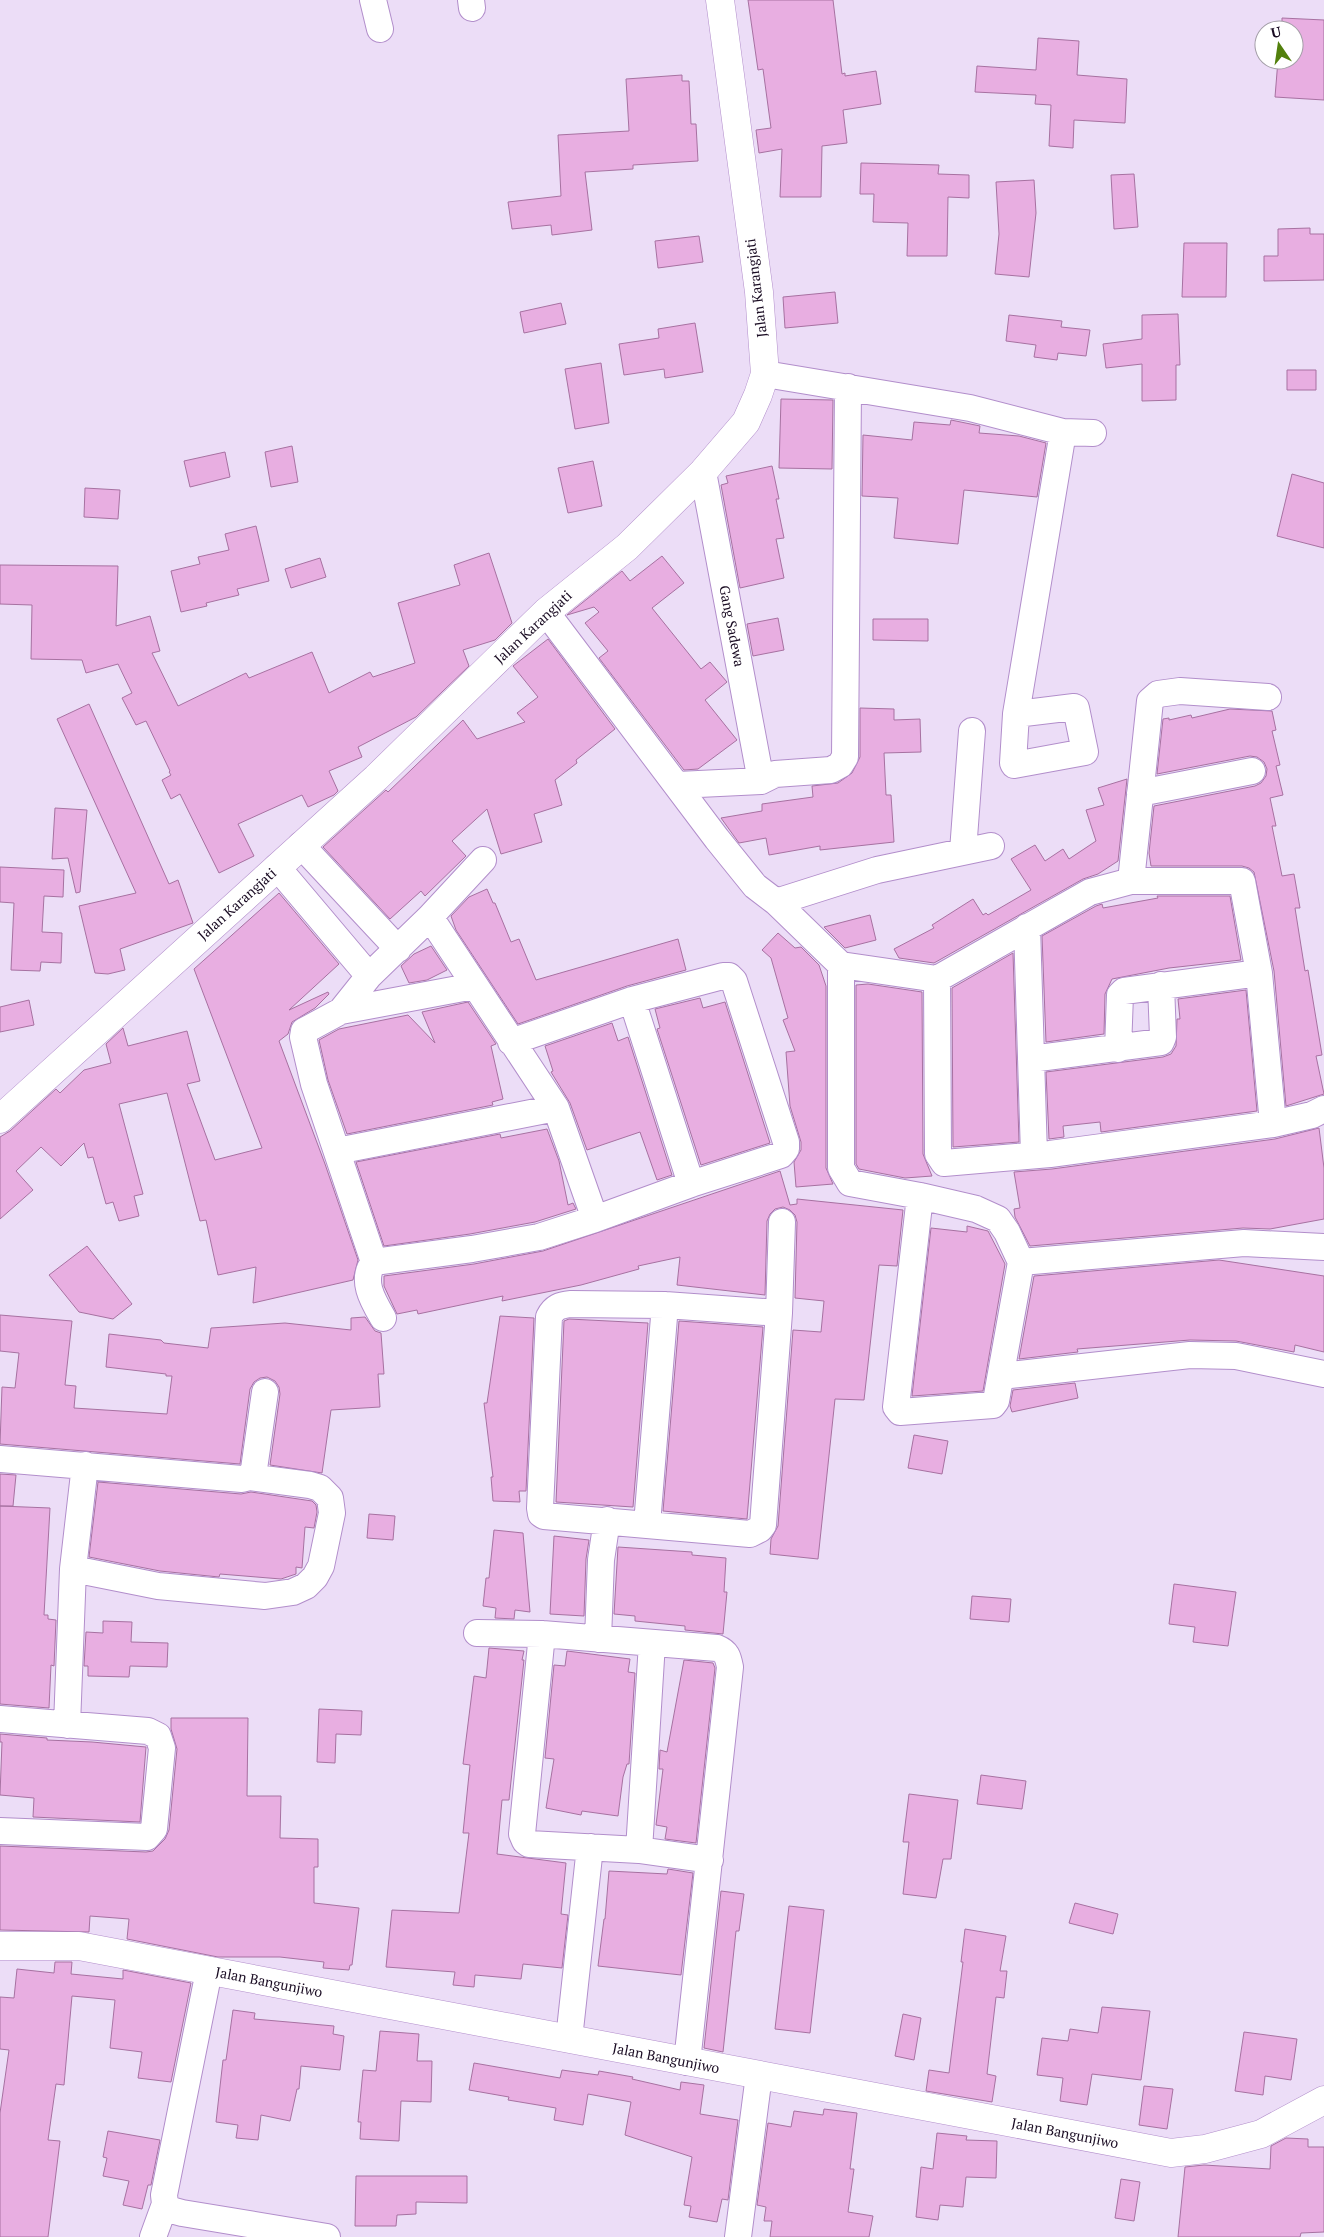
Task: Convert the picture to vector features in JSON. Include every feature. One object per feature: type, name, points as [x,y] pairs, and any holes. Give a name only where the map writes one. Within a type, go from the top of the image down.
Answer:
[{"type":"street","points":[[373,0],[380,29]]},
{"type":"street","name":"Jalan Karangjati","points":[[0,1119],[376,778],[546,612],[627,547],[703,472],[746,422],[766,374],[758,292],[720,0]]},
{"type":"street","points":[[766,374],[970,408],[1063,432],[1093,433]]},
{"type":"street","points":[[678,785],[761,781],[775,774],[831,770],[840,764],[845,757],[848,387]]},
{"type":"street","points":[[1016,714],[1063,432]]},
{"type":"street","name":"Gang Sadewa","points":[[703,472],[761,781]]},
{"type":"street","points":[[546,612],[717,839],[755,886],[776,902],[841,965],[938,979],[1090,892],[1131,881],[1242,881],[1259,973],[1273,1124]]},
{"type":"street","points":[[1131,881],[1150,700],[1158,694],[1180,691],[1268,698]]},
{"type":"street","points":[[963,851],[972,731]]},
{"type":"street","points":[[1140,794],[1252,771]]},
{"type":"street","points":[[301,845],[398,948]]},
{"type":"street","points":[[776,902],[869,872],[991,846]]},
{"type":"street","points":[[341,1011],[369,976],[430,917],[483,860]]},
{"type":"street","points":[[277,867],[369,976]]},
{"type":"street","points":[[430,917],[556,1108],[596,1219]]},
{"type":"street","points":[[1027,927],[1034,1155]]},
{"type":"street","points":[[841,965],[841,1168],[850,1183],[920,1196],[976,1209],[998,1218],[1021,1262],[1001,1376],[996,1401],[993,1405],[900,1412],[897,1408],[920,1196]]},
{"type":"street","points":[[1118,1049],[1120,995],[1129,989],[1259,973]]},
{"type":"street","points":[[374,1262],[414,1258],[539,1237],[781,1155],[786,1149],[783,1132],[734,981],[730,976],[723,976],[632,1000],[512,1042]]},
{"type":"street","points":[[938,979],[938,1154],[944,1163],[1034,1155],[1273,1124],[1312,1115],[1324,1108]]},
{"type":"street","points":[[1031,1059],[1161,1042],[1163,1037],[1161,985]]},
{"type":"street","points":[[374,1262],[314,1084],[303,1037],[308,1028],[341,1011],[474,986]]},
{"type":"street","points":[[632,1000],[691,1184]]},
{"type":"street","points":[[337,1151],[556,1108]]},
{"type":"street","points":[[779,1313],[665,1305],[571,1304],[557,1307],[552,1311],[549,1317],[541,1514],[544,1516],[750,1534],[760,1529],[763,1524],[779,1313],[782,1222]]},
{"type":"street","points":[[1021,1262],[1244,1244],[1324,1247]]},
{"type":"street","points":[[374,1262],[368,1277],[374,1302],[383,1318]]},
{"type":"street","points":[[647,1524],[665,1305]]},
{"type":"street","points":[[1001,1376],[1190,1356],[1236,1356],[1324,1374]]},
{"type":"street","points":[[250,1476],[254,1469],[265,1392]]},
{"type":"street","points":[[0,1459],[242,1479],[250,1476],[310,1485],[320,1488],[330,1498],[332,1513],[321,1566],[315,1577],[306,1586],[293,1592],[265,1596],[158,1586],[73,1569]]},
{"type":"street","points":[[67,1725],[73,1569],[85,1465]]},
{"type":"street","points":[[598,1639],[601,1560],[606,1520]]},
{"type":"street","points":[[477,1633],[542,1634],[717,1648],[725,1651],[730,1667],[687,2062]]},
{"type":"street","points":[[542,1634],[522,1834],[525,1841],[529,1844],[639,1850],[710,1860]]},
{"type":"street","points":[[639,1850],[652,1643]]},
{"type":"street","points":[[0,1719],[148,1731],[158,1736],[162,1748],[152,1834],[142,1838],[0,1831]]},
{"type":"street","points":[[569,2039],[590,1847]]},
{"type":"street","name":"Jalan Bangunjiwo","points":[[0,1946],[79,1946],[1171,2153],[1205,2149],[1262,2134],[1324,2100]]},
{"type":"street","points":[[153,2237],[164,2204],[164,2195],[209,1971]]},
{"type":"street","points":[[738,2237],[759,2075]]},
{"type":"street","points":[[164,2204],[171,2210],[182,2213],[327,2237]]},
{"type":"building","points":[[748,0],[833,0],[842,74],[845,73],[845,76],[876,71],[881,104],[843,110],[847,143],[822,146],[821,197],[780,197],[782,149],[759,153],[756,130],[771,128],[763,69],[758,70]]},
{"type":"building","points":[[1282,18],[1324,20],[1324,100],[1275,97],[1277,70],[1304,70],[1304,20],[1282,20]]},
{"type":"building","points":[[1038,38],[1079,41],[1077,75],[1127,79],[1125,123],[1074,120],[1073,148],[1049,146],[1051,105],[1035,104],[1036,95],[975,92],[977,66],[1036,70]]},
{"type":"building","points":[[682,75],[682,81],[689,81],[691,124],[696,124],[698,161],[633,165],[633,169],[585,172],[592,230],[552,235],[551,225],[512,229],[508,202],[561,196],[558,135],[629,131],[626,79]]},
{"type":"building","points":[[861,163],[939,165],[938,174],[969,175],[969,198],[948,197],[947,256],[907,256],[908,223],[873,222],[874,194],[860,194]]},
{"type":"building","points":[[1134,174],[1138,227],[1114,229],[1111,175]]},
{"type":"building","points":[[1034,180],[1036,213],[1029,277],[995,274],[999,234],[996,182]]},
{"type":"building","points":[[1310,228],[1310,234],[1324,234],[1324,280],[1264,281],[1264,256],[1278,256],[1278,229]]},
{"type":"building","points":[[699,236],[703,262],[658,268],[655,241]]},
{"type":"building","points":[[1184,243],[1227,243],[1226,297],[1182,297]]},
{"type":"building","points":[[835,292],[838,323],[785,328],[783,297]]},
{"type":"building","points":[[561,303],[566,324],[524,333],[520,312]]},
{"type":"building","points":[[1178,314],[1180,365],[1176,365],[1176,400],[1142,401],[1142,364],[1106,368],[1103,344],[1142,339],[1142,315]]},
{"type":"building","points":[[1009,315],[1062,321],[1061,327],[1090,330],[1086,356],[1058,353],[1057,360],[1034,357],[1036,345],[1006,341]]},
{"type":"building","points":[[695,323],[703,372],[665,378],[664,369],[624,375],[619,344],[659,338],[658,329]]},
{"type":"building","points":[[601,363],[609,423],[575,429],[565,369]]},
{"type":"building","points":[[1287,370],[1316,370],[1316,390],[1287,390]]},
{"type":"building","points":[[781,399],[833,400],[832,469],[779,468]]},
{"type":"building","points":[[951,420],[980,426],[979,433],[1019,436],[1046,443],[1037,497],[964,490],[958,544],[894,538],[898,498],[862,496],[863,435],[912,440],[914,422],[950,425]]},
{"type":"building","points":[[292,446],[298,482],[271,487],[265,452]]},
{"type":"building","points":[[225,452],[230,477],[190,487],[184,461]]},
{"type":"building","points":[[593,461],[602,506],[568,513],[558,468]]},
{"type":"building","points":[[772,466],[784,538],[776,539],[784,578],[740,588],[721,485],[728,483],[726,476]]},
{"type":"building","points":[[1292,474],[1324,483],[1324,548],[1277,536]]},
{"type":"building","points":[[85,488],[120,490],[118,519],[84,517]]},
{"type":"building","points":[[256,526],[269,581],[237,589],[239,595],[206,603],[207,606],[181,612],[171,571],[200,564],[198,557],[229,550],[225,534]]},
{"type":"building","points":[[489,553],[512,623],[495,640],[463,650],[469,666],[416,717],[358,747],[362,757],[329,771],[338,791],[334,795],[308,807],[302,795],[238,824],[254,856],[219,873],[180,794],[171,799],[162,780],[171,775],[170,771],[146,721],[136,725],[122,698],[132,693],[118,664],[86,673],[82,660],[31,659],[32,605],[0,604],[0,565],[118,566],[116,626],[150,616],[160,651],[152,653],[178,706],[246,673],[249,678],[312,652],[329,693],[370,672],[373,677],[415,663],[398,603],[460,585],[454,565]]},
{"type":"building","points":[[662,556],[684,583],[652,608],[701,669],[710,662],[727,682],[705,700],[737,740],[698,769],[684,770],[599,658],[608,651],[585,623],[599,612],[594,607],[567,615],[622,571],[630,581]]},
{"type":"building","points":[[320,558],[326,577],[291,588],[285,569]]},
{"type":"building","points":[[778,618],[784,650],[753,656],[747,624]]},
{"type":"building","points":[[873,619],[928,619],[928,641],[873,640]]},
{"type":"building","points":[[548,639],[615,729],[576,760],[577,763],[555,780],[562,805],[534,814],[542,842],[501,854],[487,809],[452,841],[466,856],[425,896],[421,891],[390,919],[323,847],[386,790],[388,792],[463,720],[477,739],[525,722],[517,713],[538,697],[513,666]]},
{"type":"building","points":[[89,704],[169,884],[178,880],[193,923],[120,949],[125,970],[108,974],[95,973],[79,906],[136,893],[57,719]]},
{"type":"building","points":[[860,708],[894,709],[894,720],[920,719],[921,752],[884,753],[886,795],[891,795],[894,842],[820,850],[820,846],[769,855],[766,838],[739,843],[721,818],[762,811],[762,804],[813,797],[812,786],[838,783],[852,773],[860,757]]},
{"type":"building","points":[[1230,709],[1272,711],[1276,730],[1272,731],[1280,765],[1276,766],[1283,795],[1270,798],[1276,826],[1272,826],[1282,876],[1294,874],[1300,908],[1295,908],[1305,971],[1308,970],[1322,1055],[1316,1056],[1324,1094],[1286,1106],[1274,971],[1254,872],[1242,866],[1151,866],[1149,853],[1154,806],[1255,786],[1261,783],[1266,776],[1267,769],[1264,762],[1257,757],[1250,756],[1157,774],[1163,719],[1169,718],[1169,720],[1191,715],[1192,718]]},
{"type":"building","points":[[1127,779],[1118,861],[1098,874],[1083,879],[934,963],[899,958],[894,949],[934,928],[932,925],[973,899],[983,915],[986,913],[988,915],[1031,890],[1011,859],[1035,845],[1045,861],[1063,849],[1069,859],[1096,841],[1086,810],[1104,805],[1098,788]]},
{"type":"building","points":[[55,808],[87,810],[80,892],[76,893],[68,858],[52,859]]},
{"type":"building","points":[[0,867],[64,870],[63,897],[44,896],[42,932],[62,933],[61,963],[41,962],[40,971],[11,970],[14,903],[0,902]]},
{"type":"building","points":[[487,889],[493,903],[495,903],[511,942],[519,939],[536,980],[678,939],[686,970],[627,986],[518,1024],[456,930],[451,916],[469,897]]},
{"type":"building","points":[[279,893],[339,964],[289,1010],[328,992],[329,994],[315,1008],[292,1022],[288,1034],[279,1041],[325,1164],[358,1260],[353,1280],[253,1303],[256,1267],[218,1275],[206,1220],[200,1221],[167,1093],[119,1104],[143,1194],[134,1196],[139,1216],[119,1221],[113,1202],[106,1204],[93,1157],[88,1158],[84,1143],[61,1166],[41,1147],[16,1171],[33,1190],[0,1219],[0,1137],[10,1131],[56,1089],[60,1093],[84,1070],[111,1063],[106,1044],[123,1028],[128,1046],[187,1031],[200,1081],[187,1084],[215,1160],[262,1148],[194,969]]},
{"type":"building","points":[[1157,896],[1230,896],[1241,960],[1169,968],[1112,979],[1105,994],[1104,1034],[1046,1042],[1042,936],[1096,906],[1102,904],[1103,908],[1158,898]]},
{"type":"building","points":[[870,915],[876,940],[845,948],[824,927]]},
{"type":"building","points":[[778,933],[795,948],[801,947],[819,965],[826,986],[826,1168],[833,1184],[796,1187],[794,1162],[801,1150],[801,1142],[790,1106],[786,1052],[795,1051],[783,1020],[788,1018],[771,958],[762,950]]},
{"type":"building","points":[[431,946],[447,970],[427,980],[409,983],[401,966],[414,954]]},
{"type":"building","points":[[1013,953],[1019,1142],[953,1147],[952,988]]},
{"type":"building","points":[[868,984],[922,992],[923,1154],[932,1176],[905,1178],[859,1169],[856,1164],[856,985]]},
{"type":"building","points":[[1246,990],[1257,1111],[1101,1132],[1100,1122],[1063,1126],[1064,1137],[1049,1139],[1046,1072],[1163,1057],[1171,1054],[1176,1046],[1177,1019],[1180,1019],[1178,999]]},
{"type":"building","points":[[700,998],[703,1008],[725,1002],[770,1143],[701,1165],[657,1029],[660,1028],[655,1009]]},
{"type":"building","points":[[29,1000],[34,1025],[0,1032],[0,1007]]},
{"type":"building","points":[[468,1002],[496,1044],[491,1046],[503,1099],[492,1102],[493,1105],[347,1134],[328,1080],[319,1040],[339,1029],[408,1015],[435,1043],[422,1012]]},
{"type":"building","points":[[612,1023],[618,1041],[628,1037],[672,1175],[657,1180],[640,1132],[587,1150],[570,1103],[551,1072],[553,1071],[545,1046]]},
{"type":"building","points":[[1319,1128],[1324,1168],[1324,1219],[1270,1229],[1243,1228],[1030,1246],[1015,1217],[1014,1209],[1020,1208],[1014,1172],[1052,1169],[1275,1139]]},
{"type":"building","points":[[547,1129],[559,1161],[568,1205],[573,1203],[576,1209],[535,1222],[470,1234],[384,1246],[356,1162],[500,1134],[501,1138]]},
{"type":"building","points":[[780,1171],[790,1205],[797,1204],[797,1199],[903,1210],[897,1266],[879,1265],[864,1400],[835,1399],[818,1559],[770,1554],[771,1539],[778,1526],[793,1330],[821,1332],[824,1301],[795,1298],[797,1222],[795,1215],[790,1210],[783,1207],[775,1209],[767,1221],[765,1295],[677,1285],[680,1257],[638,1266],[639,1269],[581,1285],[502,1301],[503,1296],[418,1314],[417,1310],[397,1314],[384,1286],[384,1276],[474,1264],[543,1251]]},
{"type":"building","points":[[967,1226],[988,1231],[1005,1264],[983,1391],[912,1396],[931,1228],[967,1232]]},
{"type":"building","points":[[87,1246],[132,1304],[113,1319],[79,1312],[49,1275]]},
{"type":"building","points":[[1219,1260],[1324,1276],[1324,1352],[1295,1345],[1294,1352],[1236,1341],[1190,1340],[1077,1349],[1078,1352],[1019,1359],[1034,1276]]},
{"type":"building","points":[[0,1315],[72,1321],[65,1385],[76,1386],[74,1408],[167,1414],[172,1376],[106,1367],[109,1334],[208,1348],[211,1328],[285,1323],[351,1330],[351,1318],[365,1317],[375,1331],[381,1333],[384,1374],[378,1374],[380,1407],[331,1410],[322,1473],[270,1465],[280,1394],[279,1387],[275,1381],[267,1377],[260,1378],[254,1382],[250,1389],[240,1464],[0,1444],[2,1387],[15,1388],[19,1353],[0,1351]]},
{"type":"building","points":[[500,1316],[534,1318],[526,1491],[519,1491],[520,1502],[493,1501],[491,1477],[493,1477],[484,1403],[487,1403]]},
{"type":"building","points":[[569,1319],[648,1323],[633,1507],[556,1502],[564,1321]]},
{"type":"building","points":[[679,1321],[763,1327],[747,1519],[663,1511]]},
{"type":"building","points":[[1075,1383],[1078,1398],[1012,1412],[1010,1406],[1013,1390]]},
{"type":"building","points":[[914,1435],[948,1441],[942,1474],[908,1468]]},
{"type":"building","points":[[0,1474],[16,1475],[13,1506],[0,1506]]},
{"type":"building","points":[[98,1482],[241,1494],[251,1492],[312,1501],[316,1505],[317,1512],[314,1528],[305,1527],[302,1568],[296,1567],[296,1574],[281,1579],[220,1574],[219,1577],[160,1571],[89,1557]]},
{"type":"building","points":[[0,1506],[50,1508],[44,1615],[48,1615],[48,1619],[56,1620],[54,1666],[51,1665],[49,1708],[0,1704]]},
{"type":"building","points":[[369,1514],[395,1516],[393,1540],[367,1538]]},
{"type":"building","points":[[494,1530],[523,1533],[530,1612],[515,1610],[514,1619],[495,1618],[496,1608],[483,1606],[486,1578],[489,1578]]},
{"type":"building","points":[[554,1536],[589,1540],[586,1559],[584,1616],[550,1614]]},
{"type":"building","points":[[618,1547],[692,1552],[692,1555],[726,1558],[724,1592],[727,1592],[723,1634],[685,1630],[685,1626],[635,1621],[635,1616],[614,1614]]},
{"type":"building","points":[[1174,1584],[1236,1592],[1228,1646],[1193,1642],[1195,1627],[1169,1624]]},
{"type":"building","points":[[972,1596],[1011,1599],[1009,1622],[970,1619]]},
{"type":"building","points":[[103,1621],[132,1622],[131,1642],[168,1643],[167,1667],[130,1666],[129,1677],[88,1676],[88,1666],[84,1666],[86,1632],[103,1633]]},
{"type":"building","points":[[489,1648],[524,1651],[509,1800],[502,1800],[497,1854],[566,1863],[561,1914],[568,1915],[562,1968],[523,1964],[521,1979],[475,1975],[474,1987],[453,1985],[455,1972],[386,1967],[392,1910],[459,1913],[469,1833],[463,1833],[470,1765],[463,1764],[474,1676],[486,1678]]},
{"type":"building","points":[[567,1651],[630,1659],[628,1672],[635,1673],[629,1764],[627,1764],[623,1777],[618,1816],[582,1811],[581,1815],[546,1808],[554,1759],[545,1758],[554,1665],[565,1666]]},
{"type":"building","points":[[684,1660],[713,1663],[715,1668],[696,1843],[665,1839],[667,1827],[656,1825],[663,1769],[659,1769],[660,1750],[667,1752]]},
{"type":"building","points":[[319,1709],[362,1711],[361,1735],[336,1734],[335,1763],[317,1762]]},
{"type":"building","points":[[171,1718],[248,1718],[247,1796],[281,1796],[280,1838],[318,1839],[318,1867],[314,1867],[314,1903],[359,1908],[352,1965],[350,1965],[349,1970],[323,1968],[324,1962],[280,1957],[218,1957],[127,1939],[129,1919],[90,1916],[89,1932],[0,1930],[0,1846],[146,1852],[153,1851],[165,1839],[169,1830],[177,1749],[171,1729]]},
{"type":"building","points":[[0,1734],[47,1738],[47,1740],[146,1747],[140,1822],[33,1817],[34,1798],[0,1795],[2,1742],[0,1742]]},
{"type":"building","points":[[981,1775],[1026,1781],[1022,1809],[977,1804]]},
{"type":"building","points":[[909,1794],[958,1800],[951,1859],[943,1859],[936,1898],[903,1894],[909,1842],[903,1842]]},
{"type":"building","points":[[668,1869],[693,1873],[681,1975],[598,1966],[605,1919],[609,1871],[667,1874]]},
{"type":"building","points":[[721,1891],[744,1894],[739,1931],[736,1931],[723,2052],[704,2048]]},
{"type":"building","points":[[1075,1903],[1118,1914],[1113,1934],[1069,1923]]},
{"type":"building","points":[[789,1906],[824,1910],[810,2033],[775,2029]]},
{"type":"building","points":[[965,1929],[1006,1936],[1000,1971],[1007,1971],[1004,1998],[996,1997],[987,2074],[996,2076],[992,2102],[926,2091],[929,2070],[949,2073],[963,1962],[961,1962]]},
{"type":"building","points":[[55,1962],[72,1962],[71,1974],[123,1979],[123,1970],[191,1983],[171,2082],[138,2078],[142,2052],[110,2048],[115,2000],[72,1996],[64,2085],[56,2084],[48,2140],[60,2141],[48,2237],[0,2237],[0,2113],[9,2050],[0,2049],[0,1997],[14,1998],[17,1969],[54,1973]]},
{"type":"building","points":[[1102,2007],[1150,2011],[1141,2080],[1092,2074],[1087,2105],[1060,2101],[1063,2078],[1037,2075],[1042,2038],[1068,2041],[1070,2029],[1098,2033]]},
{"type":"building","points":[[233,2010],[255,2013],[254,2019],[334,2026],[333,2034],[344,2036],[340,2070],[301,2066],[299,2089],[297,2089],[290,2121],[261,2115],[258,2140],[236,2138],[238,2125],[216,2122],[223,2060],[226,2060]]},
{"type":"building","points":[[903,2014],[921,2018],[914,2060],[895,2056]]},
{"type":"building","points":[[380,2031],[419,2034],[417,2061],[432,2061],[431,2102],[401,2101],[399,2141],[360,2139],[361,2122],[358,2122],[363,2070],[376,2071]]},
{"type":"building","points":[[1244,2032],[1297,2039],[1291,2080],[1265,2076],[1263,2095],[1235,2091]]},
{"type":"building","points":[[474,2063],[560,2078],[562,2070],[598,2075],[599,2071],[633,2077],[632,2079],[680,2090],[681,2082],[704,2085],[700,2114],[738,2120],[728,2200],[722,2199],[717,2222],[689,2217],[691,2206],[684,2205],[692,2157],[625,2135],[631,2102],[588,2094],[583,2125],[554,2120],[556,2108],[508,2100],[509,2097],[469,2090]]},
{"type":"building","points":[[1144,2086],[1173,2089],[1167,2129],[1139,2125]]},
{"type":"building","points":[[824,2109],[857,2113],[850,2169],[854,2169],[848,2212],[873,2216],[869,2237],[770,2237],[772,2221],[764,2221],[766,2207],[757,2205],[768,2123],[791,2127],[794,2111],[823,2115]]},
{"type":"building","points":[[108,2131],[160,2140],[151,2185],[148,2185],[142,2209],[123,2205],[129,2181],[103,2176],[107,2158],[103,2157]]},
{"type":"building","points":[[937,2133],[967,2136],[966,2140],[997,2141],[996,2178],[966,2177],[963,2207],[940,2205],[938,2220],[916,2217],[921,2167],[933,2169]]},
{"type":"building","points":[[1286,2138],[1308,2139],[1308,2147],[1324,2147],[1324,2232],[1301,2233],[1300,2237],[1178,2237],[1185,2167],[1204,2165],[1270,2169],[1271,2146]]},
{"type":"building","points":[[356,2176],[467,2176],[467,2203],[416,2202],[416,2214],[397,2215],[396,2226],[355,2226]]},
{"type":"building","points":[[1121,2179],[1140,2182],[1134,2221],[1115,2218]]}]
